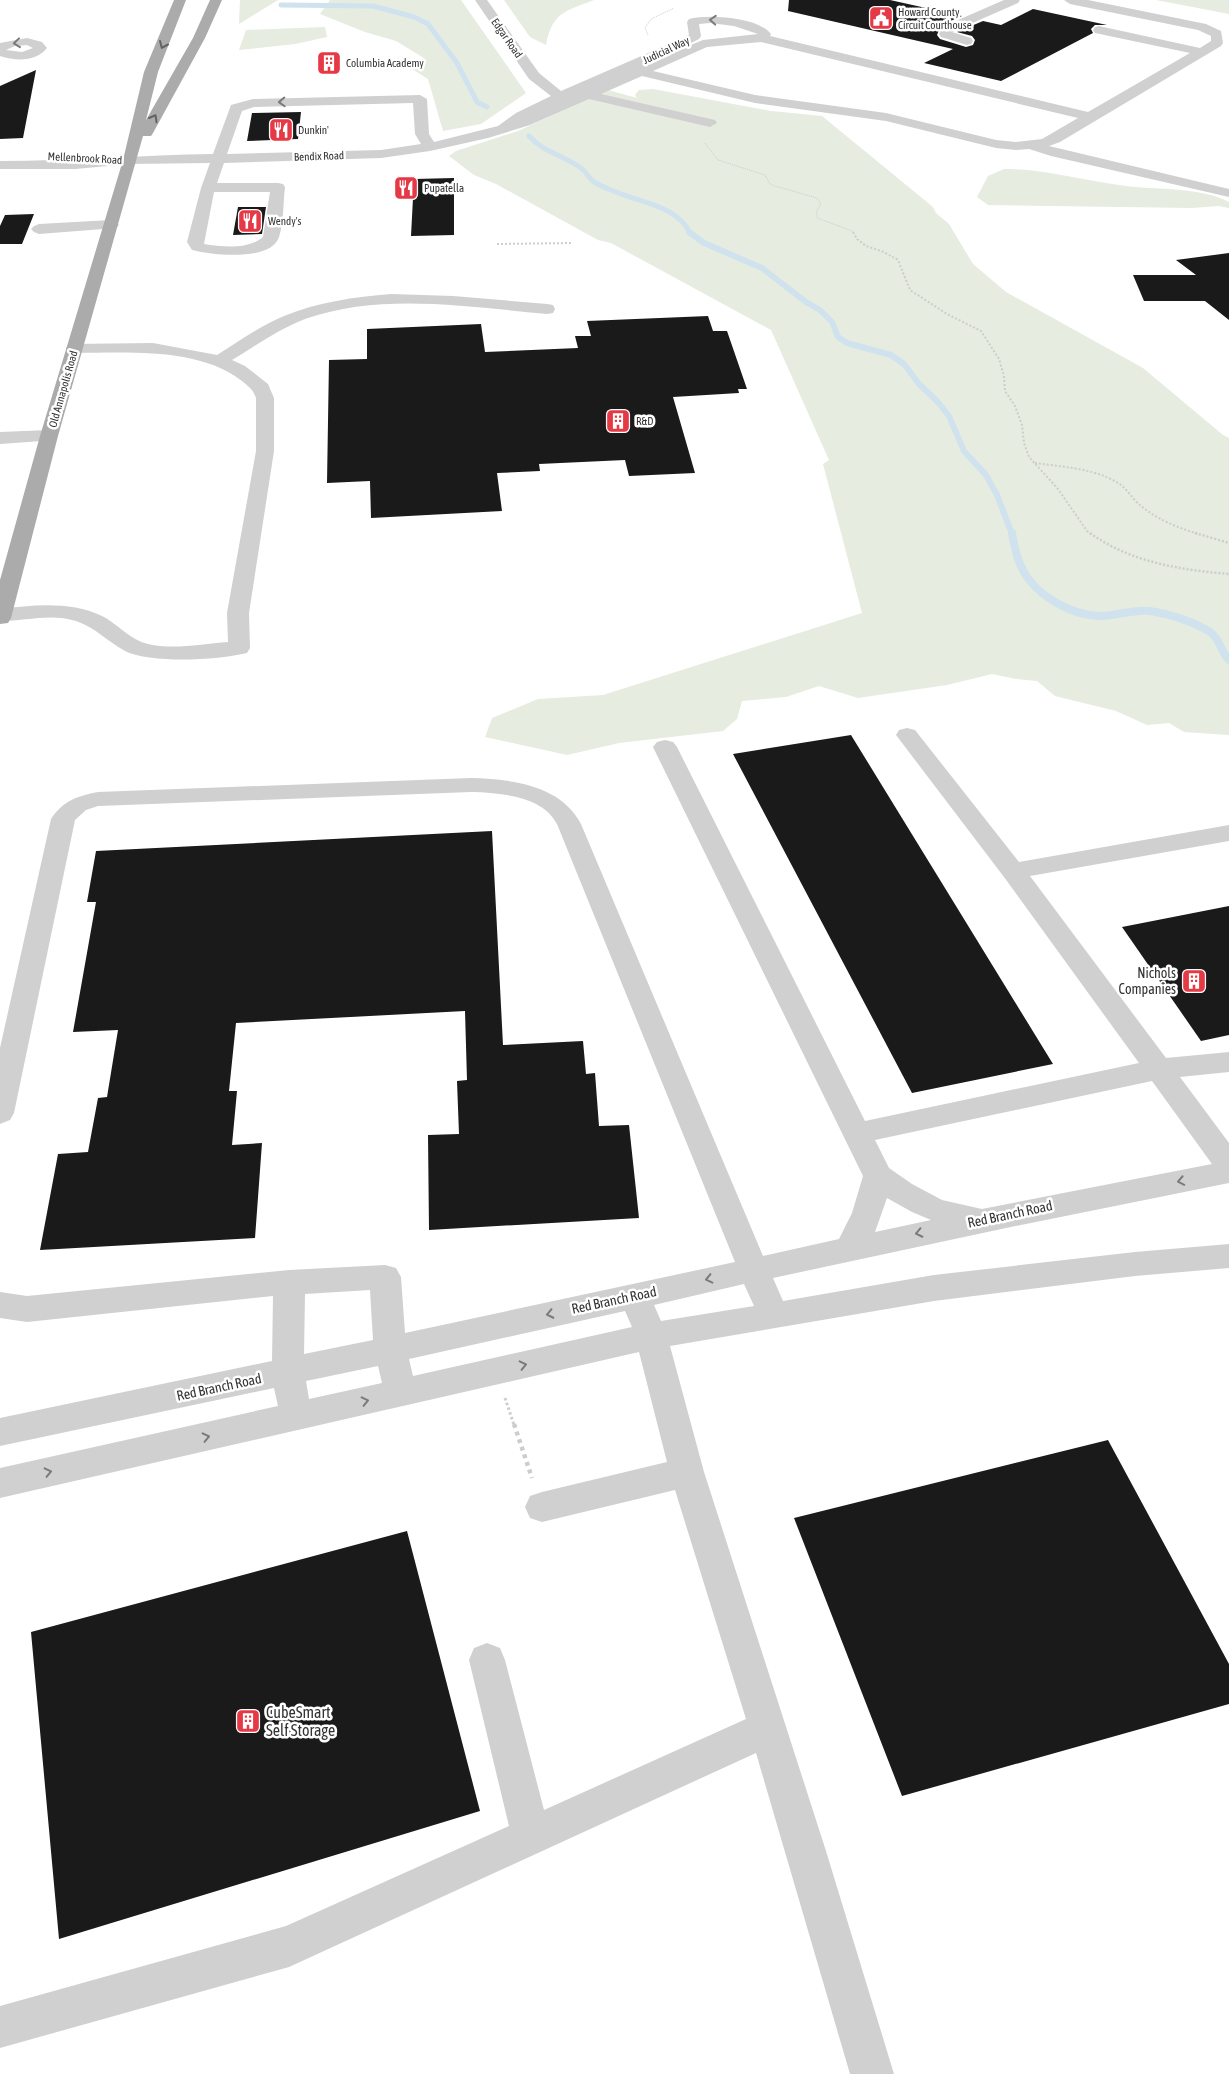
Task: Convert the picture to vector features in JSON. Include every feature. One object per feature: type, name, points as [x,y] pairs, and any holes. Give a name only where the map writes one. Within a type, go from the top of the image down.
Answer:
[{"type":"main road","name":"Old Annapolis Road","points":[[0,616],[49,436],[130,160],[151,72],[180,0]]},
{"type":"main road","name":"Old Annapolis Road","points":[[130,160],[180,72],[211,14],[216,0]]},
{"type":"street","name":"Edgar Road","points":[[481,0],[534,76],[566,97]]},
{"type":"street","points":[[967,42],[946,34],[946,30],[1014,0]]},
{"type":"street","points":[[1034,146],[1055,139],[1217,43],[1217,34],[1202,26],[1070,0]]},
{"type":"street","name":"Judicial Way","points":[[626,68],[689,40],[695,36],[693,22],[702,19],[716,19],[761,30],[765,34],[761,38],[702,44],[642,72]]},
{"type":"street","points":[[695,28],[745,39]]},
{"type":"street","points":[[1099,30],[1202,52]]},
{"type":"street","points":[[761,38],[1090,118]]},
{"type":"street","points":[[0,48],[8,44],[24,42],[37,44],[41,48],[34,53],[16,56],[0,52]]},
{"type":"street","points":[[0,67],[16,56]]},
{"type":"street","name":"Bendix Road","points":[[130,160],[365,154],[430,147],[483,135],[525,122],[566,97],[626,68]]},
{"type":"street","points":[[626,68],[755,99],[886,117],[978,141],[1034,146],[1051,152],[1229,193]]},
{"type":"street","name":"Bendix Road","points":[[566,97],[590,94],[642,72]]},
{"type":"street","points":[[504,127],[512,115],[529,100],[534,85],[534,76]]},
{"type":"street","points":[[965,87],[984,77]]},
{"type":"street","points":[[590,94],[710,123]]},
{"type":"street","points":[[208,188],[278,187],[271,238],[268,242],[262,246],[250,249],[217,250],[198,247],[195,242],[208,188],[220,159],[236,108],[253,103],[420,99],[422,134],[430,147]]},
{"type":"street","name":"Mellenbrook Road","points":[[0,156],[78,155],[130,160]]},
{"type":"street","name":"Mellenbrook Road","points":[[0,165],[75,165],[130,160]]},
{"type":"street","points":[[39,229],[111,226]]},
{"type":"street","points":[[219,361],[269,330],[298,317],[348,304],[417,299],[547,310]]},
{"type":"street","points":[[0,616],[48,612],[78,614],[95,621],[137,648],[159,652],[239,648],[238,613],[265,451],[265,398],[262,388],[239,370],[219,361],[153,348],[75,348]]},
{"type":"street","points":[[0,438],[49,436]]},
{"type":"street","points":[[907,735],[1013,871],[1229,1165]]},
{"type":"street","points":[[665,747],[878,1176],[908,1198],[926,1207],[954,1215],[984,1220]]},
{"type":"street","points":[[0,1113],[63,819],[69,810],[81,802],[98,799],[471,785],[495,785],[517,790],[539,797],[561,810],[569,824],[774,1315]]},
{"type":"street","points":[[1013,871],[1229,833]]},
{"type":"street","points":[[857,1132],[1159,1070],[1229,1062]]},
{"type":"street","name":"Red Branch Road","points":[[0,1432],[288,1372],[850,1248],[1229,1172]]},
{"type":"street","points":[[850,1248],[864,1227],[872,1205],[878,1176]]},
{"type":"street","points":[[0,1483],[651,1336],[934,1288],[1135,1264],[1229,1256]]},
{"type":"street","points":[[0,1305],[27,1309],[289,1282],[385,1277],[390,1348],[401,1393]]},
{"type":"street","points":[[289,1282],[288,1372],[296,1417]]},
{"type":"street","points":[[635,1296],[651,1336],[686,1472],[768,1728],[872,2074]]},
{"type":"street","points":[[542,1507],[686,1472]]},
{"type":"street","points":[[488,1660],[531,1838]]},
{"type":"street","points":[[0,2026],[289,1946],[531,1838],[768,1728]]},
{"type":"path","points":[[710,123],[704,129],[703,136],[718,160],[765,175],[770,184],[774,186],[802,192],[817,198],[821,204],[817,210],[817,218],[852,231],[857,239],[866,246],[884,252],[898,260],[910,290],[947,314],[981,331],[999,360],[1006,390],[1015,406],[1022,425],[1024,443],[1030,457],[1058,489],[1087,530],[1102,542],[1138,558],[1160,565],[1190,571],[1229,574]]},
{"type":"path","points":[[496,244],[573,243]]},
{"type":"path","points":[[1035,464],[1072,468],[1119,482],[1139,505],[1170,524],[1229,543]]},
{"type":"path","points":[[503,1394],[542,1507]]},
{"type":"shaded area","points":[[240,0],[278,0],[239,24]]},
{"type":"shaded area","points":[[330,0],[461,0],[526,93],[481,124],[443,131],[428,79],[412,69],[424,58],[396,41],[365,32],[320,14]]},
{"type":"shaded area","points":[[504,0],[594,0],[568,10],[556,19],[546,45],[530,37]]},
{"type":"shaded area","points":[[1156,0],[1229,0],[1229,14]]},
{"type":"shaded area","points":[[325,27],[327,37],[295,44],[239,50],[246,30]]},
{"type":"shaded area","points":[[653,89],[771,111],[822,116],[933,207],[936,213],[949,224],[973,264],[1006,292],[1143,368],[1229,438],[1229,735],[1184,732],[1169,723],[1147,725],[1116,711],[1055,696],[1037,681],[992,674],[947,685],[858,698],[819,686],[786,697],[742,701],[737,719],[723,731],[619,743],[567,755],[485,737],[492,718],[538,699],[603,695],[862,613],[823,464],[829,460],[771,330],[611,243],[598,240],[496,184],[474,175],[449,156],[456,151],[518,131],[608,90],[637,98],[635,95],[639,90]]},
{"type":"shaded area","points":[[1004,169],[1050,173],[1126,186],[1193,191],[1218,197],[1229,202],[1229,208],[1219,206],[1192,208],[988,205],[977,197],[988,176]]},
{"type":"building","points":[[789,0],[890,0],[962,16],[941,25],[937,35],[940,39],[966,47],[973,45],[975,40],[972,36],[957,32],[983,21],[1001,25],[1033,9],[1107,25],[1095,25],[1091,29],[1093,33],[1001,81],[924,63],[953,49],[788,11]]},
{"type":"building","points":[[36,70],[23,138],[0,139],[0,86]]},
{"type":"building","points":[[301,112],[298,139],[247,141],[252,113]]},
{"type":"building","points":[[454,178],[454,235],[411,236],[414,179]]},
{"type":"building","name":"Wendy's","points":[[238,207],[266,207],[262,234],[233,235]]},
{"type":"building","points":[[34,214],[22,244],[0,244],[0,226],[5,215]]},
{"type":"building","points":[[1229,253],[1229,320],[1205,301],[1144,301],[1133,275],[1196,275],[1176,260]]},
{"type":"building","name":"R&D","points":[[708,316],[713,331],[727,331],[747,389],[738,389],[739,393],[673,397],[695,473],[629,476],[625,460],[539,464],[540,471],[497,473],[502,511],[371,518],[370,481],[327,483],[329,360],[367,359],[367,329],[481,324],[485,352],[578,348],[575,336],[591,336],[587,321]]},
{"type":"building","points":[[851,735],[1053,1064],[912,1093],[733,754]]},
{"type":"building","points":[[492,831],[503,1045],[583,1041],[586,1074],[595,1073],[599,1126],[629,1125],[639,1218],[429,1230],[428,1135],[459,1134],[457,1081],[467,1080],[465,1011],[236,1023],[229,1091],[237,1091],[232,1145],[262,1143],[255,1238],[40,1250],[58,1154],[88,1152],[98,1098],[107,1097],[118,1030],[73,1032],[96,902],[87,902],[96,851]]},
{"type":"building","name":"Nichols Companies","points":[[1229,906],[1229,1035],[1201,1041],[1122,927]]},
{"type":"building","points":[[1108,1440],[1229,1664],[1229,1704],[902,1796],[794,1518]]},
{"type":"building","name":"CubeSmart Self Storage","points":[[407,1531],[480,1811],[59,1939],[31,1632]]},
{"type":"waterway","points":[[281,5],[373,6],[414,17],[428,24],[457,63],[477,102],[487,107]]},
{"type":"waterway","points":[[529,136],[546,149],[578,166],[598,184],[666,210],[676,216],[690,232]]},
{"type":"waterway","points":[[690,232],[704,243],[762,268],[806,302],[820,310],[832,322],[838,337],[847,343],[891,355],[904,364],[919,384],[937,401],[949,416],[964,451],[986,475],[997,495],[1012,534]]},
{"type":"waterway","points":[[1012,533],[1015,550],[1027,576],[1034,586],[1054,602],[1089,615],[1107,616],[1150,611],[1180,618],[1201,627],[1215,636],[1229,660]]},
{"type":"place","name":"Howard County Circuit Courthouse","points":[[881,18]]},
{"type":"place","name":"Columbia Academy","points":[[329,63]]},
{"type":"place","name":"Dunkin'","points":[[281,130]]},
{"type":"place","name":"Pupatella","points":[[406,188]]},
{"type":"place","name":"Wendy's","points":[[250,221]]},
{"type":"place","name":"R&D","points":[[618,421]]},
{"type":"place","name":"Nichols Companies","points":[[1194,981]]},
{"type":"place","name":"CubeSmart Self Storage","points":[[248,1721]]}]
